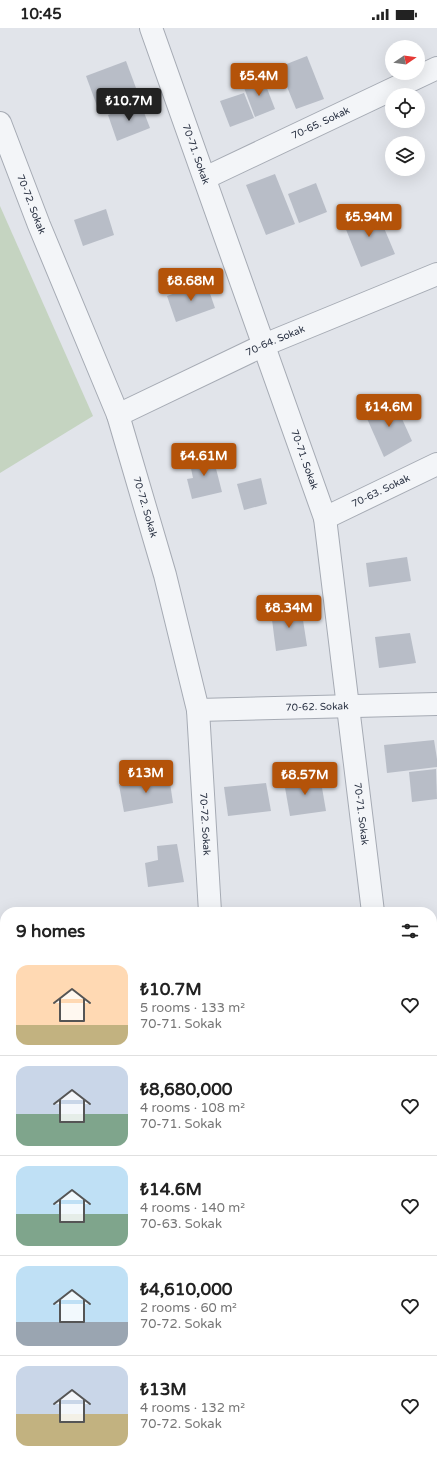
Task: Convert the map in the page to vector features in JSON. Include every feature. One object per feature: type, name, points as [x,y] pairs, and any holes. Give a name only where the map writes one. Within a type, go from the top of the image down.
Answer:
[{"type":"street","name":"70-71. Sokak","points":[[151,28],[325,518],[372,907]]},
{"type":"street","name":"70-65. Sokak","points":[[205,178],[437,68]]},
{"type":"street","name":"70-72. Sokak","points":[[0,123],[39,226],[118,415],[165,575],[198,710],[210,907]]},
{"type":"street","name":"70-64. Sokak","points":[[118,415],[264,345],[437,274]]},
{"type":"street","name":"70-63. Sokak","points":[[325,518],[437,464]]},
{"type":"street","name":"70-62. Sokak","points":[[198,710],[437,704]]},
{"type":"green space","points":[[0,206],[93,416],[0,473]]},
{"type":"building","points":[[307,56],[324,99],[296,109],[279,67]]},
{"type":"building","points":[[126,61],[136,88],[133,92],[97,106],[86,76]]},
{"type":"building","points":[[263,78],[275,109],[255,117],[243,85]]},
{"type":"building","points":[[244,93],[254,118],[230,127],[220,101]]},
{"type":"building","points":[[140,102],[150,128],[117,141],[108,115]]},
{"type":"building","points":[[275,174],[295,224],[266,235],[246,185]]},
{"type":"building","points":[[316,183],[327,212],[299,223],[288,194]]},
{"type":"building","points":[[106,209],[114,235],[83,246],[74,220]]},
{"type":"building","points":[[376,209],[395,254],[361,267],[343,222]]},
{"type":"building","points":[[206,282],[215,308],[176,322],[167,296]]},
{"type":"building","points":[[394,401],[412,441],[384,457],[365,414]]},
{"type":"building","points":[[212,453],[222,492],[192,499],[187,479],[193,478],[189,459]]},
{"type":"building","points":[[261,478],[267,504],[244,510],[237,484]]},
{"type":"building","points":[[407,557],[411,581],[369,587],[366,563]]},
{"type":"building","points":[[301,607],[307,646],[276,651],[271,612]]},
{"type":"building","points":[[410,633],[416,663],[379,668],[375,637]]},
{"type":"building","points":[[434,740],[437,767],[387,773],[384,745]]},
{"type":"building","points":[[436,769],[437,799],[412,802],[409,772]]},
{"type":"building","points":[[169,776],[173,803],[124,812],[119,785]]},
{"type":"building","points":[[320,776],[326,811],[290,816],[284,782]]},
{"type":"building","points":[[266,783],[271,811],[228,816],[224,787]]},
{"type":"building","points":[[177,844],[184,882],[148,887],[145,863],[158,860],[157,846]]}]
